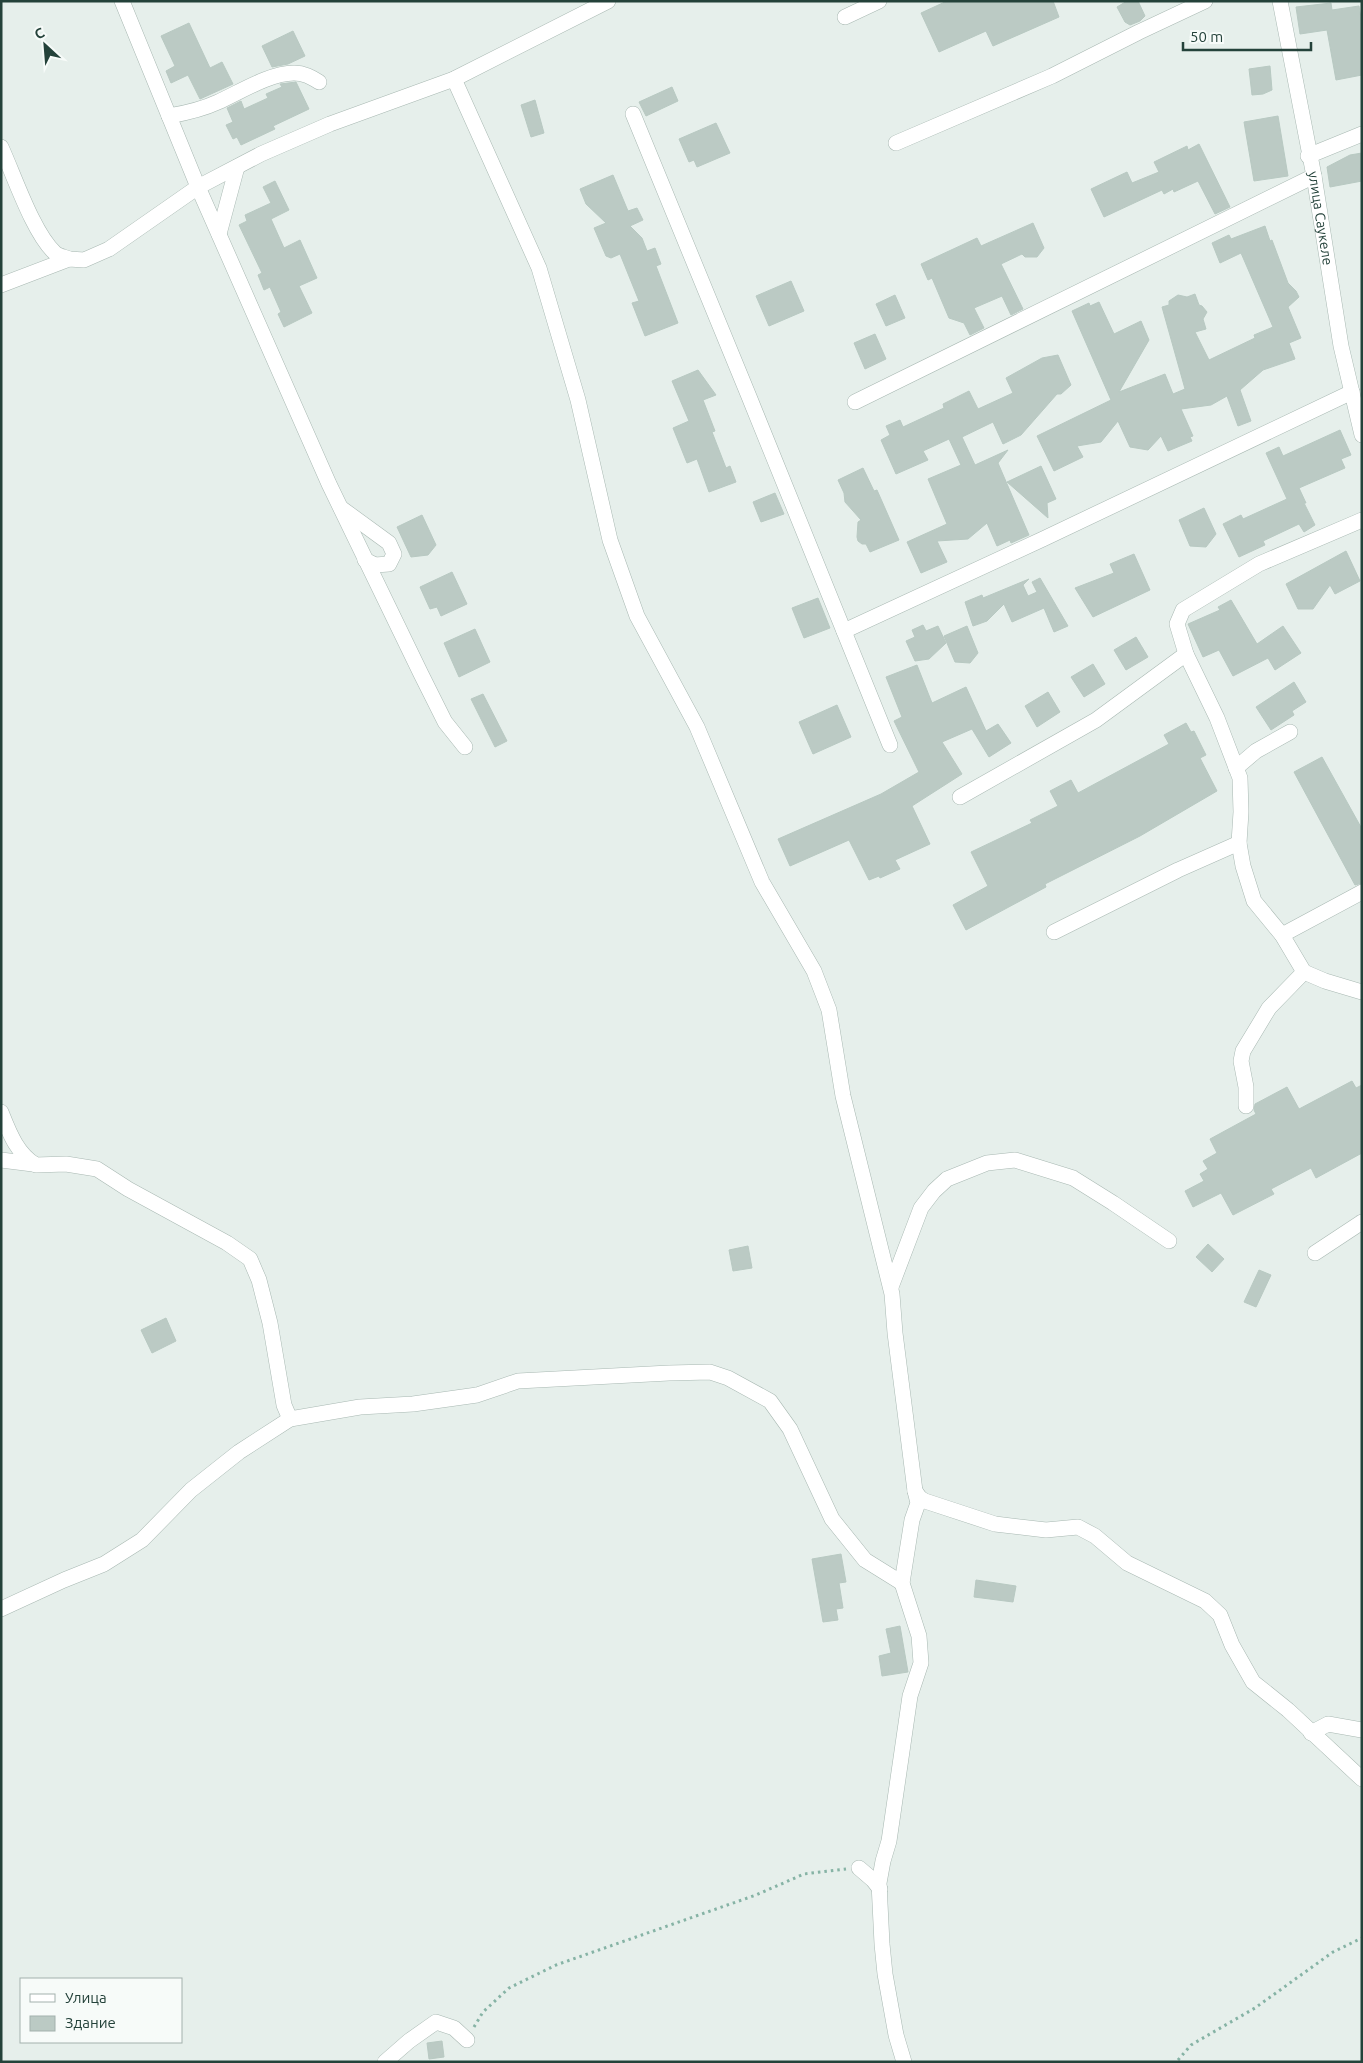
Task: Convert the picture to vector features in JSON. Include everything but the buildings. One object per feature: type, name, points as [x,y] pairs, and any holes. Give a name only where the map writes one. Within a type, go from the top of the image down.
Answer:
[{"type":"street","points":[[122,1],[198,187],[341,508],[445,722],[465,747]]},
{"type":"street","points":[[1,147],[30,215],[45,240],[55,253],[69,259],[84,260],[109,249],[198,187],[237,167],[330,124],[454,80],[608,1]]},
{"type":"street","points":[[845,17],[879,1]]},
{"type":"street","points":[[896,143],[1052,76],[1205,1]]},
{"type":"street","name":"улица Саукеле","points":[[1280,1],[1308,156],[1314,176],[1341,346],[1356,397],[1362,435]]},
{"type":"street","points":[[169,116],[216,103],[276,77],[293,73],[307,75],[319,82]]},
{"type":"street","points":[[454,80],[539,268],[578,400],[610,540],[637,616],[697,727],[762,882],[814,970],[829,1010],[843,1096],[891,1287],[918,1503],[912,1520],[902,1583],[918,1636],[921,1663],[910,1696],[880,1889],[885,1974],[900,2062]]},
{"type":"street","points":[[633,114],[890,745]]},
{"type":"street","points":[[1308,156],[1362,134]]},
{"type":"street","points":[[219,234],[237,167]]},
{"type":"street","points":[[855,402],[1314,176]]},
{"type":"street","points":[[1,286],[69,259]]},
{"type":"street","points":[[844,631],[1356,397]]},
{"type":"street","points":[[341,508],[389,543],[394,554],[388,564],[375,566],[365,560]]},
{"type":"street","points":[[1362,520],[1259,564],[1183,610],[1177,624],[1186,654],[1217,718],[1240,778],[1241,812],[1239,843],[1243,866],[1254,901],[1282,936],[1304,972],[1325,982],[1362,992]]},
{"type":"street","points":[[960,797],[1096,720],[1186,654]]},
{"type":"street","points":[[1236,768],[1256,751],[1290,732]]},
{"type":"street","points":[[1054,932],[1178,870],[1239,843]]},
{"type":"street","points":[[1282,936],[1362,892]]},
{"type":"street","points":[[1246,1106],[1246,1087],[1241,1061],[1243,1051],[1269,1008],[1304,972]]},
{"type":"street","points":[[1,1112],[11,1136],[25,1159],[33,1164]]},
{"type":"street","points":[[1,1160],[36,1165],[66,1164],[97,1169],[128,1189],[228,1243],[250,1259],[259,1280],[270,1323],[284,1405],[290,1419]]},
{"type":"street","points":[[891,1287],[921,1208],[934,1191],[947,1179],[987,1163],[1015,1160],[1073,1178],[1168,1241]]},
{"type":"street","points":[[1315,1253],[1362,1222]]},
{"type":"street","points":[[1,1609],[104,1564],[142,1540],[191,1490],[239,1452],[290,1419],[360,1408],[413,1404],[478,1394],[518,1381],[710,1372],[728,1378],[770,1401],[790,1429],[832,1519],[865,1560],[902,1583]]},
{"type":"street","points":[[915,1491],[925,1501],[996,1524],[1046,1530],[1078,1527],[1095,1536],[1127,1563],[1205,1602],[1220,1615],[1232,1645],[1253,1682],[1288,1710],[1362,1779]]},
{"type":"street","points":[[1311,1733],[1328,1724],[1362,1730]]},
{"type":"street","points":[[859,1868],[880,1889]]},
{"type":"street","points":[[385,2062],[408,2041],[436,2022],[454,2028],[467,2040]]},
{"type":"street","points":[[896,2035],[904,2062]]},
{"type":"path","points":[[467,2040],[483,2012],[509,1988],[556,1965],[756,1895],[804,1874],[859,1868]]},
{"type":"path","points":[[1178,2060],[1191,2045],[1255,2008],[1333,1952],[1362,1938]]}]
